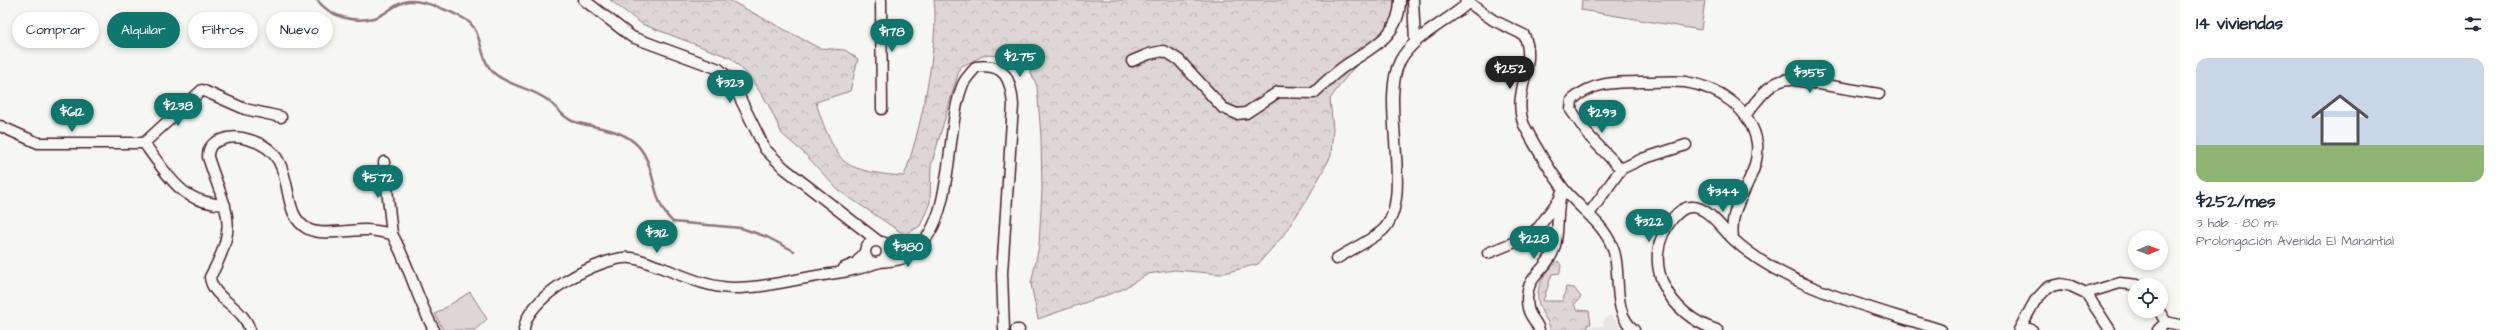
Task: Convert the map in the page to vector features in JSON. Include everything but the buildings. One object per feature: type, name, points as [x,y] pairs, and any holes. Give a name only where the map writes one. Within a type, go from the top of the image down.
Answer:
[{"type":"street","points":[[584,0],[632,37],[719,68],[731,80],[765,149],[784,168],[862,227],[886,247],[887,253],[885,259],[877,263],[869,260],[862,227]]},
{"type":"street","points":[[880,0],[882,109]]},
{"type":"street","points":[[1132,60],[1148,54],[1168,52],[1179,60],[1223,108],[1232,113],[1246,113],[1278,92],[1314,92],[1348,63],[1380,43],[1391,33],[1397,21],[1400,0]]},
{"type":"street","points":[[1414,0],[1416,41]]},
{"type":"street","points":[[1336,259],[1382,231],[1391,217],[1396,195],[1395,76],[1400,62],[1416,41],[1450,19],[1466,1],[1492,20],[1524,35],[1528,44],[1530,58],[1520,88],[1521,119],[1539,153],[1563,188],[1589,214],[1612,246],[1619,301],[1624,317],[1634,330]]},
{"type":"street","points":[[524,330],[533,307],[548,292],[592,269],[617,260],[630,258],[642,260],[701,283],[732,288],[756,287],[854,270],[877,263],[906,257],[922,243],[935,223],[942,197],[954,113],[963,82],[976,67],[987,65],[1000,70],[1011,84],[1013,105],[1002,273],[1004,330]]},
{"type":"street","points":[[1746,114],[1773,83],[1780,80],[1789,79],[1880,94]]},
{"type":"street","points":[[1621,169],[1590,137],[1570,110],[1572,100],[1580,93],[1598,85],[1613,82],[1685,82],[1708,88],[1728,99],[1746,114],[1757,144],[1753,171],[1734,212],[1732,224],[1733,239]]},
{"type":"street","points":[[0,126],[38,143],[144,143],[202,90],[246,109],[281,117]]},
{"type":"street","points":[[250,330],[247,322],[236,308],[213,290],[210,283],[210,277],[228,238],[229,225],[225,206],[208,157],[208,149],[215,142],[240,137],[256,142],[278,158],[286,176],[293,214],[308,229],[323,232],[373,230],[392,234]]},
{"type":"street","points":[[144,143],[172,178],[188,195],[208,203],[225,206]]},
{"type":"street","points":[[1589,214],[1621,169],[1642,159],[1686,145]]},
{"type":"street","points":[[384,162],[392,234],[401,251],[422,307],[434,330]]},
{"type":"street","points":[[1488,253],[1527,237],[1539,227],[1558,200],[1563,188]]},
{"type":"street","points":[[1539,330],[1528,310],[1527,292],[1531,278],[1544,265],[1554,250],[1558,200]]},
{"type":"street","points":[[1717,330],[1700,325],[1674,304],[1661,281],[1658,261],[1660,242],[1669,223],[1680,210],[1693,207],[1706,212],[1733,239],[1763,263],[1817,288],[1941,330]]},
{"type":"street","points":[[834,273],[856,262],[872,242],[880,242],[903,250],[922,243]]},
{"type":"street","points":[[2086,293],[2120,283],[2128,284]]},
{"type":"street","points":[[2032,330],[2020,328],[2035,301],[2048,287],[2061,284],[2071,286],[2086,293],[2110,330]]},
{"type":"street","points":[[2163,318],[2166,322],[2180,325]]},
{"type":"street","points":[[2158,330],[2166,322]]},
{"type":"shaded area","points":[[1610,315],[1626,330],[1590,330],[1591,326],[1603,326],[1604,320]]},
{"type":"green space","points":[[610,0],[729,0],[819,48],[845,50],[858,59],[850,91],[816,102],[823,124],[835,149],[849,165],[872,172],[904,176],[916,138],[927,89],[934,39],[934,0],[1401,0],[1395,20],[1388,31],[1347,76],[1330,99],[1333,129],[1331,156],[1308,198],[1282,237],[1258,264],[1221,274],[1175,270],[1148,274],[1121,290],[1038,319],[1031,284],[1039,246],[1042,189],[1041,137],[1037,86],[1024,58],[985,55],[960,67],[931,166],[930,203],[920,226],[905,235],[838,190],[804,153],[782,134],[768,104],[749,76],[731,58],[642,24]]},
{"type":"green space","points":[[1582,0],[1705,0],[1701,30],[1581,10]]},
{"type":"green space","points":[[1558,261],[1561,265],[1560,273],[1552,274],[1543,301],[1563,301],[1566,287],[1574,288],[1581,297],[1574,305],[1577,310],[1589,311],[1591,324],[1588,324],[1588,330],[1551,330],[1541,310],[1538,296],[1540,283],[1548,271]]},
{"type":"green space","points":[[470,292],[487,319],[475,330],[443,330],[435,314]]},
{"type":"waterway","points":[[317,0],[329,11],[335,14],[358,20],[374,18],[399,4],[409,1],[429,4],[463,18],[475,29],[489,68],[495,74],[507,81],[540,95],[572,121],[620,133],[634,142],[642,150],[647,160],[660,203],[665,213],[673,222],[741,228],[767,237],[794,251]]}]
